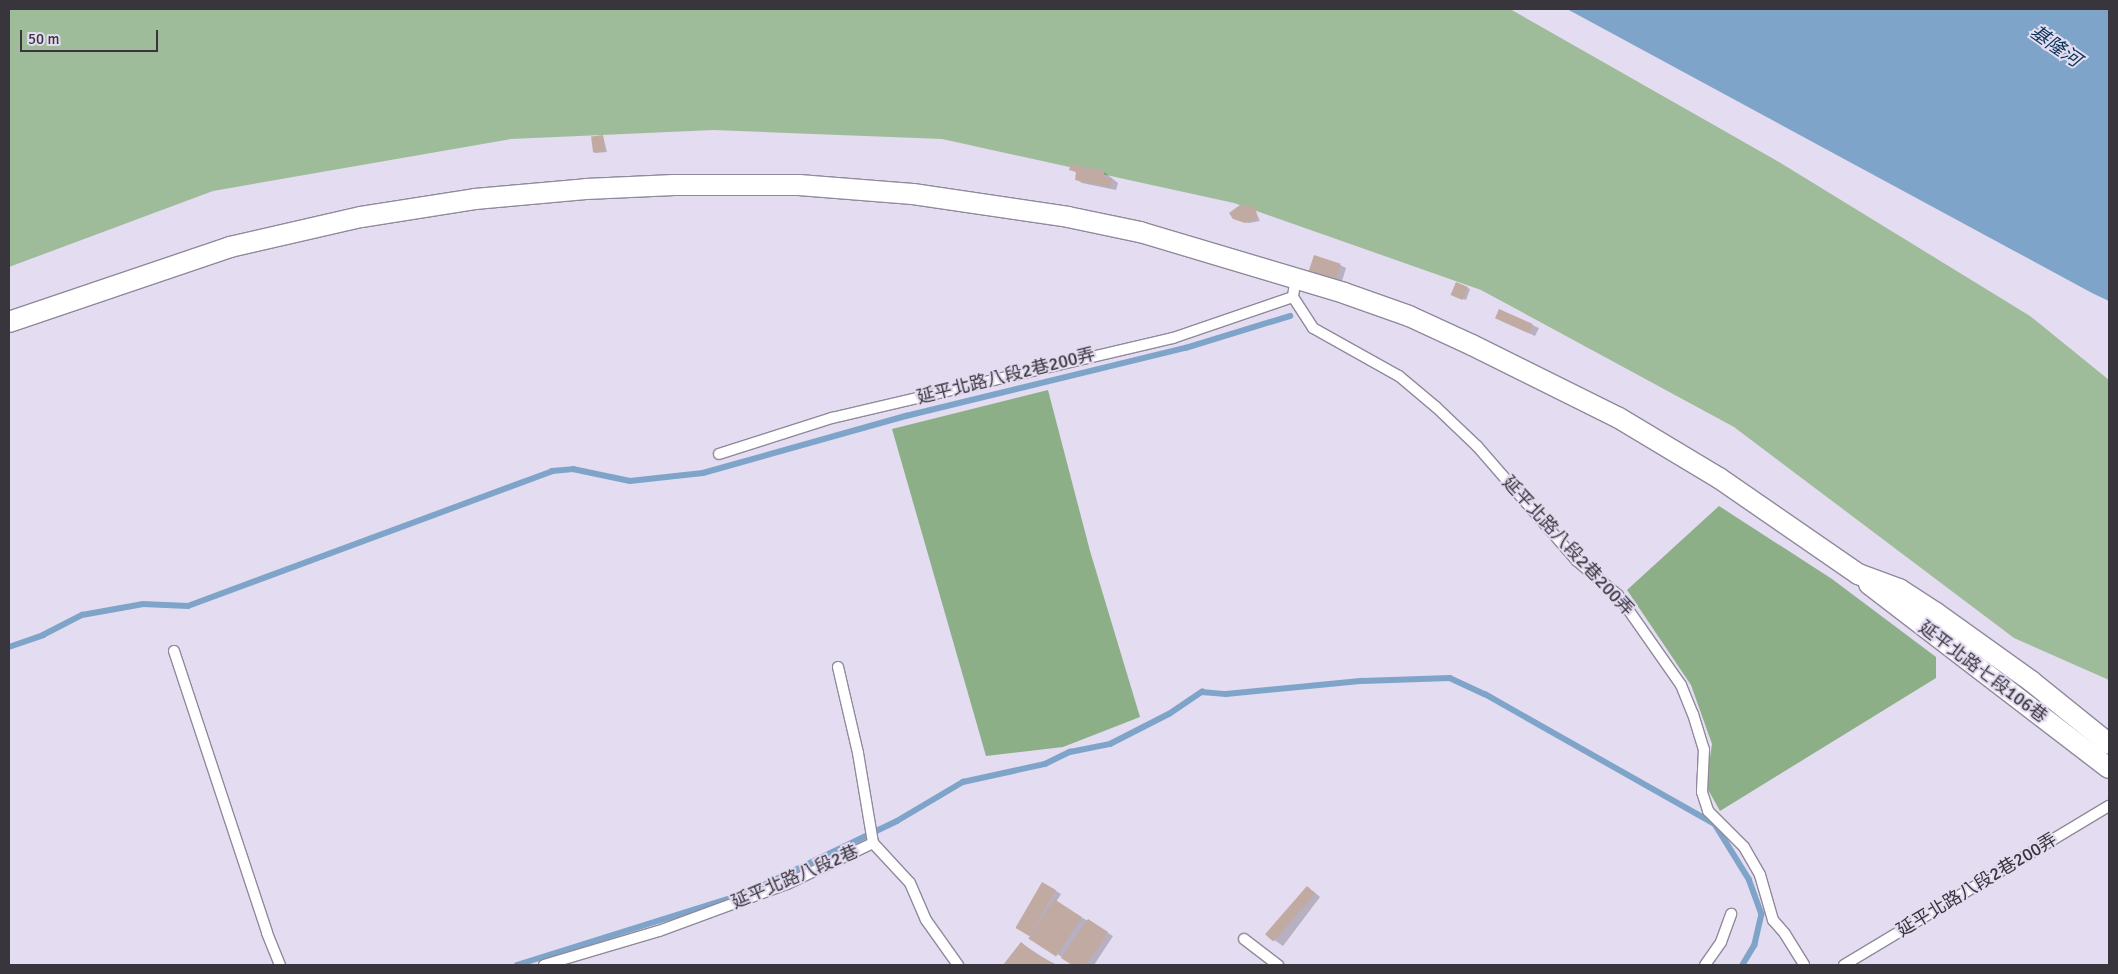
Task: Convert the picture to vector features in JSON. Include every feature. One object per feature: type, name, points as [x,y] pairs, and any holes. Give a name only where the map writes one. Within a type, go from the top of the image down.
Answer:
[{"type":"street","points":[[9,322],[230,247],[361,217],[475,199],[586,189],[674,185],[798,185],[914,194],[1031,210],[1140,232],[1296,277],[1409,316],[1619,418],[1719,478],[1858,574],[1899,589],[1936,613],[2031,681],[2109,744]]},
{"type":"street","name":"延平北路七段106巷","points":[[1858,574],[2109,768]]},
{"type":"lane","points":[[1293,297],[1296,277]]},
{"type":"lane","name":"延平北路八段2巷200弄","points":[[719,454],[832,418],[1173,338],[1293,297],[1313,328],[1399,376],[1436,407],[1477,446],[1577,561],[1618,595],[1681,685],[1694,714],[1704,749],[1702,792],[1708,811],[1744,847],[1760,876],[1773,920],[1785,934],[1804,965]]},
{"type":"lane","points":[[174,651],[280,965]]},
{"type":"lane","points":[[838,668],[858,752],[873,843]]},
{"type":"lane","name":"延平北路八段2巷200弄","points":[[1844,965],[2109,806]]},
{"type":"lane","name":"延平北路八段2巷","points":[[544,965],[659,931],[787,884],[873,843],[910,883],[926,920],[958,965]]},
{"type":"lane","points":[[1705,965],[1721,942],[1732,914]]},
{"type":"lane","points":[[1244,939],[1278,965]]},
{"type":"green space","points":[[9,9],[1510,9],[1779,162],[2030,316],[2109,380],[2109,680],[2014,638],[1734,427],[1481,290],[1234,203],[942,139],[714,130],[511,139],[213,191],[9,267]]},
{"type":"green space","points":[[1048,390],[1090,551],[1140,717],[1063,747],[986,756],[892,429]]},
{"type":"green space","points":[[1719,506],[1832,579],[1936,657],[1936,678],[1720,811],[1706,786],[1712,744],[1691,685],[1627,590]]},
{"type":"water","name":"基隆河","points":[[1567,9],[2109,9],[2109,301],[2092,293]]},
{"type":"building","points":[[603,135],[605,151],[593,152],[591,136]]},
{"type":"building","points":[[1071,164],[1105,171],[1103,177],[1112,179],[1110,187],[1075,180],[1076,172],[1069,170]]},
{"type":"building","points":[[1240,205],[1255,207],[1258,219],[1245,223],[1233,219],[1229,213]]},
{"type":"building","points":[[1314,255],[1341,264],[1335,282],[1308,273]]},
{"type":"building","points":[[1456,282],[1468,287],[1462,300],[1451,295]]},
{"type":"building","points":[[1499,309],[1533,324],[1529,333],[1495,318]]},
{"type":"building","points":[[1042,882],[1056,890],[1029,936],[1016,928]]},
{"type":"building","points":[[1307,886],[1315,893],[1273,942],[1265,934]]},
{"type":"building","points":[[1054,899],[1082,917],[1056,956],[1028,938]]},
{"type":"building","points":[[1088,919],[1108,932],[1086,965],[1072,965],[1061,958]]},
{"type":"building","points":[[1021,942],[1036,954],[1057,965],[1003,965]]},
{"type":"waterway","points":[[9,647],[43,635],[82,615],[143,604],[188,606],[552,471],[573,469],[630,481],[703,473],[906,416],[1186,348],[1290,316]]},
{"type":"waterway","points":[[517,965],[747,893],[897,821],[963,782],[1045,764],[1070,752],[1110,744],[1169,714],[1202,692],[1226,694],[1362,681],[1450,678],[1485,694],[1715,824],[1749,879],[1762,914],[1755,945],[1743,965]]}]
